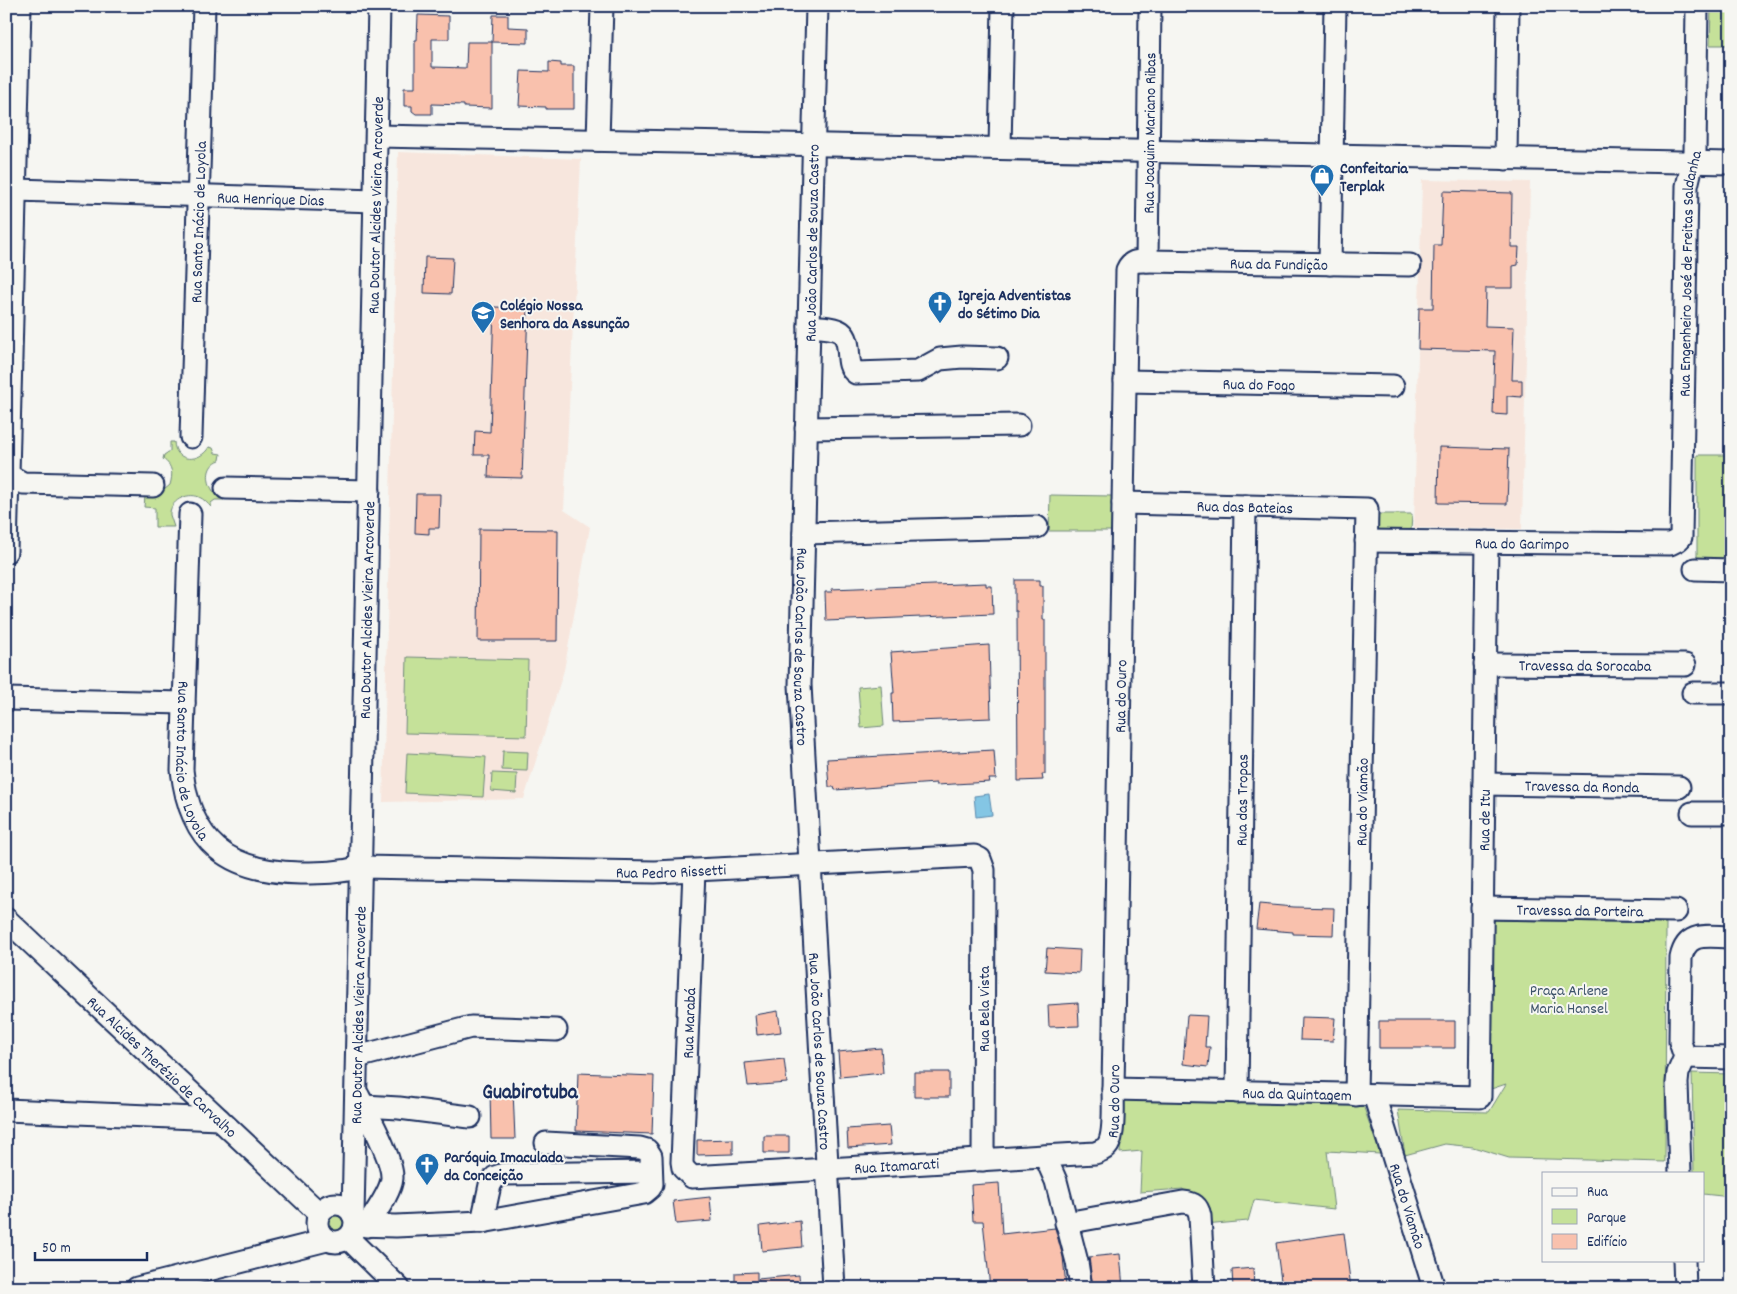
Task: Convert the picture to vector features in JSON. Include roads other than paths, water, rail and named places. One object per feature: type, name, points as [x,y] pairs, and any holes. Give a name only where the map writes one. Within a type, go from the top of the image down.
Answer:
[{"type":"street","points":[[6,552],[20,6]]},
{"type":"street","name":"Rua Santo Inácio de Loyola","points":[[191,437],[204,6]]},
{"type":"street","name":"Rua Doutor Alcides Vieira Arcoverde","points":[[350,1229],[360,1098],[357,1056],[379,6]]},
{"type":"street","points":[[598,140],[602,6]]},
{"type":"street","name":"Rua João Carlos de Souza Castro","points":[[817,6],[800,685],[834,1288]]},
{"type":"street","points":[[1000,148],[1003,6]]},
{"type":"street","name":"Rua Joaquim Mariano Ribas","points":[[1147,261],[1150,6]]},
{"type":"street","points":[[1330,264],[1335,6]]},
{"type":"street","points":[[1506,159],[1508,6]]},
{"type":"street","name":"Rua Engenheiro José de Freitas Saldanha","points":[[1678,540],[1682,532],[1687,186],[1694,152],[1698,6]]},
{"type":"street","points":[[377,136],[1731,163]]},
{"type":"street","name":"Rua Henrique Dias","points":[[16,190],[375,201]]},
{"type":"street","name":"Rua do Ouro","points":[[1107,1146],[1112,1135],[1127,270],[1129,264],[1134,261],[1147,261]]},
{"type":"street","name":"Rua da Fundição","points":[[1147,261],[1410,265]]},
{"type":"street","points":[[809,326],[841,332],[846,338],[851,368],[856,373],[918,371],[940,359],[962,357],[997,358]]},
{"type":"street","name":"Rua do Fogo","points":[[1125,381],[1393,386]]},
{"type":"street","points":[[806,428],[1019,425]]},
{"type":"street","points":[[7,474],[16,481],[23,483],[154,486]]},
{"type":"street","points":[[226,488],[369,491]]},
{"type":"street","name":"Rua das Bateias","points":[[1123,503],[1367,509]]},
{"type":"street","name":"Rua das Tropas","points":[[1237,1092],[1245,506]]},
{"type":"street","name":"Rua do Viamão","points":[[1367,509],[1365,1095],[1434,1288]]},
{"type":"street","name":"Rua Santo Inácio de Loyola","points":[[190,514],[182,770],[184,789],[195,822],[214,846],[229,857],[244,865],[261,870],[336,873],[361,867]]},
{"type":"street","points":[[804,534],[1036,527]]},
{"type":"street","name":"Rua do Garimpo","points":[[1366,542],[1670,544],[1678,540]]},
{"type":"street","name":"Rua de Itu","points":[[1480,1097],[1487,542]]},
{"type":"street","points":[[1695,569],[1731,570]]},
{"type":"street","name":"Travessa da Sorocaba","points":[[1485,664],[1685,665]]},
{"type":"street","points":[[1694,693],[1731,693]]},
{"type":"street","points":[[6,699],[184,703]]},
{"type":"street","name":"Travessa da Ronda","points":[[1484,784],[1679,787]]},
{"type":"street","points":[[1692,813],[1731,814]]},
{"type":"street","name":"Rua Pedro Rissetti","points":[[361,867],[694,871],[969,856],[980,859]]},
{"type":"street","name":"Rua Bela Vista","points":[[980,859],[984,870],[983,1160]]},
{"type":"street","name":"Rua Marabá","points":[[687,1173],[682,1162],[694,871]]},
{"type":"street","name":"Travessa da Porteira","points":[[1482,908],[1676,911]]},
{"type":"street","name":"Rua Alcides Therézio de Carvalho","points":[[6,919],[319,1213]]},
{"type":"street","points":[[1680,1172],[1678,1073],[1685,1058],[1680,1042],[1681,958],[1687,942],[1693,938],[1731,937]]},
{"type":"street","points":[[357,1056],[471,1027],[556,1030]]},
{"type":"street","points":[[1685,1058],[1731,1058]]},
{"type":"street","name":"Rua da Quintagem","points":[[1113,1089],[1480,1097]]},
{"type":"street","points":[[360,1098],[399,1108],[470,1117]]},
{"type":"street","points":[[136,1288],[350,1229],[390,1187],[392,1178],[388,1159],[360,1098]]},
{"type":"street","points":[[6,1110],[219,1119]]},
{"type":"street","points":[[399,1288],[350,1229],[346,1206],[334,1203],[328,1205],[319,1213],[317,1219],[318,1231],[350,1229],[482,1222],[644,1193],[652,1184],[651,1156],[647,1150],[640,1148],[546,1143]]},
{"type":"street","name":"Rua Itamarati","points":[[687,1173],[692,1177],[698,1178],[1095,1153],[1102,1151],[1107,1146]]},
{"type":"street","points":[[1046,1156],[1056,1181],[1077,1262],[1081,1288]]},
{"type":"street","points":[[482,1222],[490,1185],[495,1177],[504,1174],[652,1172]]},
{"type":"street","points":[[1066,1223],[1183,1202],[1192,1203],[1198,1208],[1200,1216],[1204,1288]]},
{"type":"street","points":[[1684,1262],[1685,1288]]},
{"type":"water","points":[[989,794],[992,815],[976,817],[974,796]]},
{"type":"place","name":"Confeitaria Terplak","points":[[1322,197]]},
{"type":"place","name":"Igreja Adventistas do Sétimo Dia","points":[[940,324]]},
{"type":"place","name":"Colégio Nossa Senhora da Assunção","points":[[483,334]]},
{"type":"place","name":"Paróquia Imaculada da Conceição","points":[[427,1186]]},
{"type":"district","name":"Guabirotuba","points":[[530,1091]]},
{"type":"park label","name":"Praça Arlene Maria Hansel","points":[[1569,998]]}]
